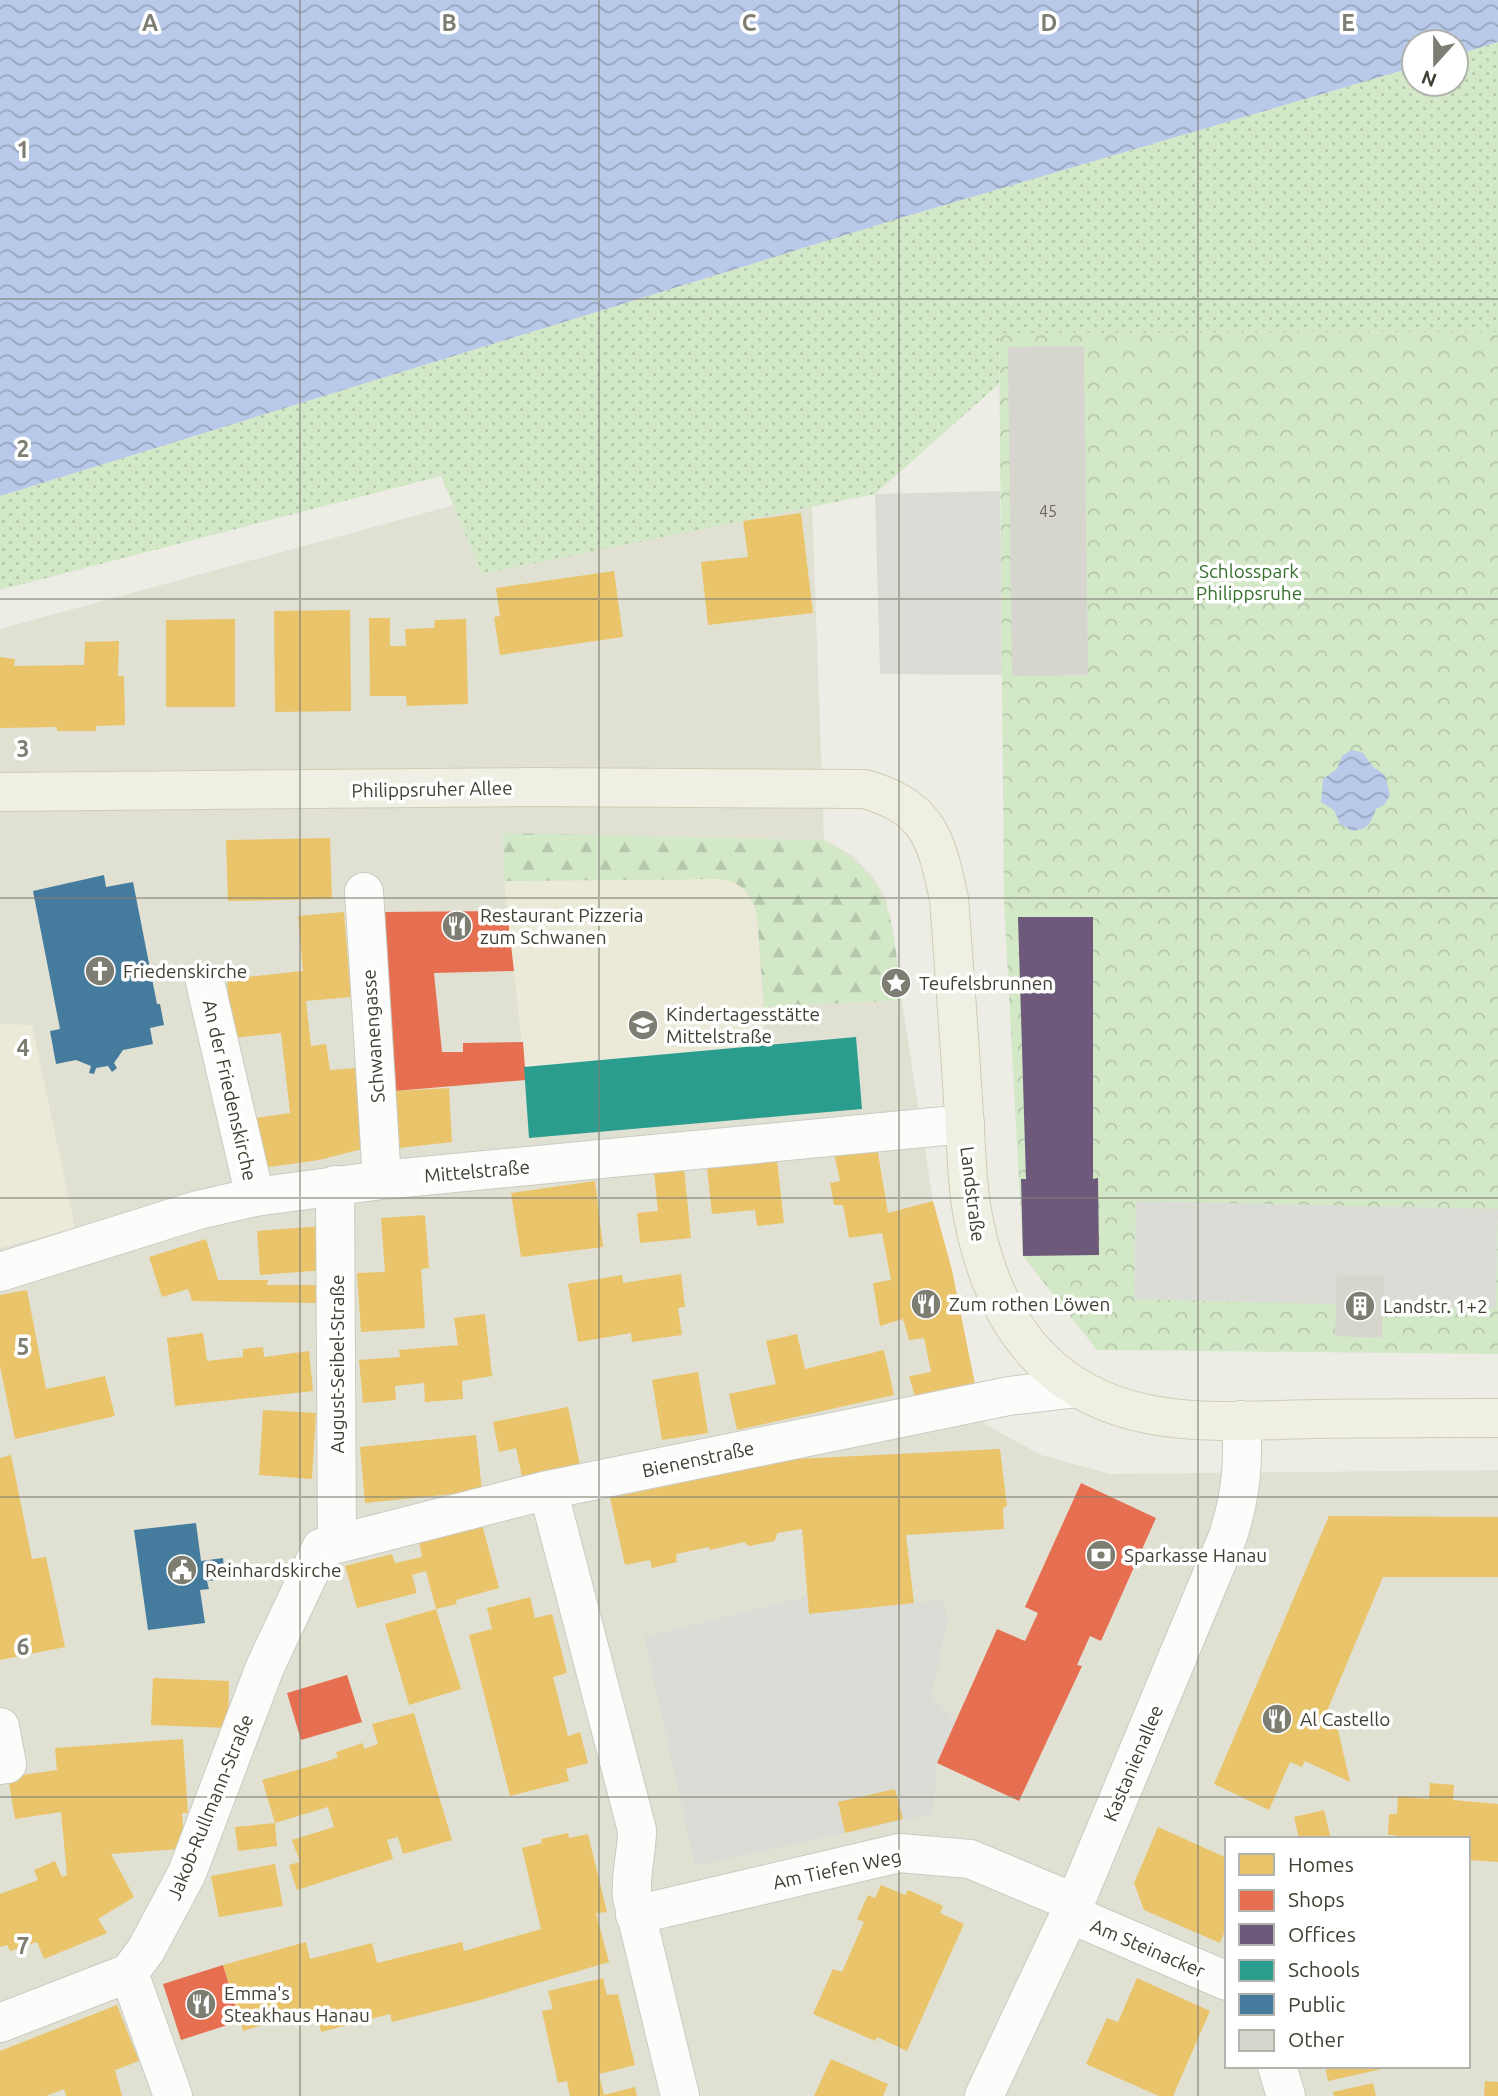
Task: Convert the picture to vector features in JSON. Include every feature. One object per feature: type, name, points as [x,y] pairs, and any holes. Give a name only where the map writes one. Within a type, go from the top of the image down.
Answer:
[{"type":"main road","name":"Philippsruher Allee","points":[[0,792],[533,787],[865,789]]},
{"type":"main road","name":"Landstraße","points":[[865,789],[909,807],[930,834],[942,863],[949,899],[971,1204],[983,1261],[996,1298],[1027,1346],[1059,1377],[1078,1388],[1131,1410],[1165,1417],[1241,1420],[1498,1418]]},
{"type":"street","name":"Schwanengasse","points":[[364,892],[382,1180]]},
{"type":"street","name":"An der Friedenskirche","points":[[205,982],[255,1197]]},
{"type":"street","name":"Mittelstraße","points":[[0,1272],[198,1210],[255,1197],[382,1180],[965,1124]]},
{"type":"street","name":"August-Seibel-Straße","points":[[329,1546],[335,1185]]},
{"type":"street","name":"Bienenstraße","points":[[329,1546],[548,1490],[996,1398],[1078,1388]]},
{"type":"street","name":"Kastanienallee","points":[[984,2096],[1072,1908],[1228,1536],[1243,1475],[1241,1420]]},
{"type":"street","points":[[548,1490],[636,1830],[637,1853],[631,1885],[635,1915],[680,2096]]},
{"type":"street","name":"Jakob-Rullmann-Straße","points":[[129,1973],[165,1916],[187,1873],[265,1667],[329,1546]]},
{"type":"street","points":[[0,1727],[6,1764],[0,1765]]},
{"type":"street","name":"Am Tiefen Weg","points":[[635,1915],[899,1853],[970,1859],[1072,1908]]},
{"type":"street","name":"Am Steinacker","points":[[1072,1908],[1225,1980]]},
{"type":"street","points":[[0,2023],[129,1973],[173,2096]]},
{"type":"street","points":[[1279,2068],[1286,2096]]},
{"type":"shaded area","points":[[1000,491],[1002,675],[880,674],[875,494]]},
{"type":"shaded area","points":[[812,504],[824,839],[853,856],[874,878],[886,899],[933,1201],[985,1424],[1041,1455],[1111,1474],[1498,1470],[1498,2096],[0,2096],[0,629],[454,505],[482,574]]},
{"type":"shaded area","name":"Kindertagesstätte Mittelstraße","points":[[720,879],[740,884],[753,901],[757,915],[771,1117],[526,1081],[504,881]]},
{"type":"shaded area","points":[[0,1024],[32,1025],[75,1228],[0,1248]]},
{"type":"shaded area","points":[[1136,1201],[1498,1209],[1496,1308],[1134,1299]]},
{"type":"shaded area","points":[[808,1596],[809,1614],[942,1600],[948,1620],[931,1696],[957,1722],[937,1763],[933,1814],[695,1866],[644,1637]]},
{"type":"green space","points":[[1498,42],[1498,332],[999,333],[999,384],[875,494],[482,574],[441,476],[0,590],[0,496],[907,216],[1400,71],[1400,98],[1470,98],[1470,51]]},
{"type":"green space","name":"Schlosspark Philippsruhe","points":[[1498,332],[1498,1354],[1097,1350],[1023,1256],[1004,902],[999,333]]},
{"type":"green space","points":[[503,833],[824,840],[866,872],[879,889],[892,927],[902,1000],[764,1007],[757,915],[749,895],[740,886],[720,879],[504,881]]},
{"type":"water","points":[[0,0],[1498,0],[1498,42],[1470,51],[1470,28],[1400,28],[1400,71],[907,216],[0,496]]},
{"type":"water","points":[[1352,750],[1363,753],[1373,767],[1385,775],[1390,795],[1384,805],[1376,809],[1368,825],[1352,831],[1340,824],[1334,810],[1321,802],[1323,779],[1337,769],[1342,756]]},
{"type":"building: Homes","points":[[801,513],[813,613],[708,625],[701,562],[748,557],[743,521]]},
{"type":"building: Homes","points":[[614,571],[623,637],[500,655],[494,617],[500,616],[496,588]]},
{"type":"building: Homes","points":[[350,610],[351,711],[275,712],[274,611]]},
{"type":"building: Homes","points":[[369,618],[390,618],[390,646],[406,646],[405,629],[434,628],[435,620],[466,619],[468,704],[407,706],[406,696],[370,696]]},
{"type":"building: Homes","points":[[235,619],[235,707],[166,707],[166,620]]},
{"type":"building: Homes","points":[[119,641],[118,676],[124,676],[125,725],[96,726],[96,731],[57,731],[57,727],[0,728],[0,657],[15,659],[14,666],[84,665],[85,642]]},
{"type":"building: Homes","points":[[330,838],[332,899],[228,901],[226,840]]},
{"type":"building: Homes","points":[[344,912],[351,997],[306,1001],[311,1046],[326,1044],[330,1070],[356,1068],[366,1148],[319,1160],[255,1169],[249,1119],[290,1113],[281,1033],[232,1038],[227,979],[303,971],[298,916]]},
{"type":"building: Homes","points":[[449,1088],[452,1142],[399,1148],[394,1091]]},
{"type":"building: Homes","points":[[877,1147],[888,1213],[933,1201],[952,1270],[976,1390],[916,1400],[909,1376],[931,1372],[924,1338],[909,1340],[903,1319],[880,1326],[873,1283],[891,1280],[882,1233],[849,1238],[843,1205],[834,1205],[830,1183],[840,1181],[834,1153]]},
{"type":"building: Homes","points":[[777,1160],[784,1223],[757,1226],[755,1210],[712,1214],[707,1168]]},
{"type":"building: Homes","points":[[684,1169],[691,1238],[640,1243],[637,1213],[658,1211],[654,1172]]},
{"type":"building: Homes","points":[[595,1181],[603,1247],[521,1257],[511,1193]]},
{"type":"building: Homes","points":[[425,1215],[429,1268],[421,1269],[425,1328],[361,1332],[357,1273],[385,1272],[381,1218]]},
{"type":"building: Homes","points":[[322,1226],[325,1270],[260,1275],[257,1231]]},
{"type":"building: Homes","points":[[206,1239],[218,1280],[268,1280],[267,1285],[317,1285],[318,1303],[192,1301],[188,1289],[162,1297],[149,1257]]},
{"type":"building: Homes","points":[[681,1274],[685,1307],[678,1308],[682,1335],[632,1342],[631,1333],[578,1342],[568,1284],[622,1275],[623,1283]]},
{"type":"building: Homes","points":[[27,1290],[46,1389],[105,1376],[115,1416],[15,1439],[0,1366],[0,1295]]},
{"type":"building: Homes","points":[[485,1314],[492,1376],[462,1381],[463,1399],[425,1402],[424,1383],[395,1386],[396,1400],[363,1403],[359,1360],[400,1357],[399,1350],[458,1345],[454,1318]]},
{"type":"building: Homes","points":[[203,1333],[207,1361],[243,1357],[243,1349],[263,1347],[264,1357],[309,1351],[313,1391],[175,1406],[167,1338]]},
{"type":"building: Homes","points":[[797,1334],[805,1369],[884,1350],[894,1395],[737,1430],[729,1394],[776,1384],[766,1341]]},
{"type":"building: Homes","points":[[698,1372],[708,1433],[662,1440],[652,1380]]},
{"type":"building: Homes","points":[[568,1407],[580,1465],[522,1477],[516,1448],[499,1452],[493,1422]]},
{"type":"building: Homes","points":[[263,1410],[316,1413],[312,1479],[259,1475]]},
{"type":"building: Homes","points":[[476,1435],[482,1491],[365,1503],[360,1447]]},
{"type":"building: Homes","points":[[1000,1449],[1007,1506],[1003,1508],[1004,1529],[906,1535],[914,1603],[809,1614],[802,1529],[777,1533],[775,1541],[749,1546],[744,1542],[676,1554],[677,1562],[652,1568],[650,1560],[625,1565],[610,1498],[795,1459]]},
{"type":"building: Homes","points":[[11,1455],[32,1559],[46,1557],[65,1647],[0,1660],[0,1458]]},
{"type":"building: Homes","points":[[1329,1516],[1498,1517],[1498,1577],[1383,1577],[1322,1723],[1338,1730],[1350,1782],[1305,1761],[1302,1767],[1290,1762],[1269,1810],[1214,1784]]},
{"type":"building: Homes","points":[[482,1524],[499,1588],[456,1600],[457,1604],[436,1609],[426,1571],[412,1575],[417,1593],[357,1608],[345,1566],[392,1554],[395,1563],[422,1557],[419,1541]]},
{"type":"building: Homes","points":[[530,1597],[535,1618],[552,1614],[567,1673],[553,1677],[568,1736],[580,1732],[588,1763],[566,1769],[569,1781],[510,1796],[469,1635],[492,1629],[487,1608]]},
{"type":"building: Homes","points":[[436,1609],[461,1689],[409,1705],[385,1624]]},
{"type":"building: Homes","points":[[153,1678],[229,1681],[228,1728],[151,1725]]},
{"type":"building: Homes","points":[[414,1713],[452,1840],[403,1854],[398,1837],[387,1840],[393,1859],[297,1890],[289,1865],[300,1862],[292,1840],[334,1827],[328,1807],[275,1823],[262,1780],[328,1761],[338,1757],[336,1752],[363,1743],[364,1749],[378,1744],[372,1724]]},
{"type":"building: Homes","points":[[183,1739],[188,1813],[182,1813],[184,1838],[179,1839],[180,1849],[111,1854],[134,1897],[98,1919],[107,1933],[44,1959],[37,1942],[10,1951],[7,1945],[0,1947],[0,1894],[38,1880],[34,1870],[55,1861],[62,1877],[67,1875],[61,1812],[15,1819],[8,1777],[57,1770],[55,1748]]},
{"type":"building: Homes","points":[[1430,1783],[1454,1785],[1453,1800],[1498,1804],[1498,1862],[1470,1860],[1470,1837],[1388,1835],[1389,1814],[1397,1814],[1398,1796],[1429,1799]]},
{"type":"building: Homes","points":[[895,1789],[903,1819],[845,1833],[838,1802]]},
{"type":"building: Homes","points":[[1324,1810],[1331,1837],[1299,1837],[1294,1817]]},
{"type":"building: Homes","points":[[275,1823],[277,1846],[238,1851],[235,1827]]},
{"type":"building: Homes","points":[[1158,1827],[1225,1857],[1225,1931],[1220,1943],[1144,1910],[1134,1883]]},
{"type":"building: Homes","points":[[568,1833],[569,1838],[588,1834],[607,1912],[596,1913],[609,1962],[477,2001],[392,2022],[390,2014],[321,2032],[316,2009],[243,2031],[223,1965],[306,1942],[310,1959],[372,1943],[377,1963],[462,1942],[464,1951],[541,1929],[522,1848],[542,1843],[541,1839]]},
{"type":"building: Homes","points":[[275,1864],[283,1906],[219,1917],[211,1876]]},
{"type":"building: Homes","points":[[881,1885],[905,1895],[908,1890],[943,1906],[940,1913],[964,1924],[907,2051],[877,2037],[875,2041],[813,2014],[833,1969],[842,1972],[864,1922],[857,1919],[868,1895],[875,1898]]},
{"type":"building: Homes","points":[[603,1978],[607,1995],[618,1994],[635,2065],[599,2074],[604,2095],[635,2087],[637,2096],[570,2096],[567,2081],[558,2083],[542,2011],[553,2009],[548,1991]]},
{"type":"building: Homes","points":[[1137,1978],[1210,2011],[1173,2096],[1159,2096],[1086,2064],[1107,2018],[1118,2022]]},
{"type":"building: Homes","points":[[117,2005],[139,2061],[115,2070],[122,2096],[66,2096],[64,2089],[46,2096],[0,2096],[0,2051]]},
{"type":"building: Homes","points":[[831,2059],[888,2084],[883,2096],[814,2096]]},
{"type":"building: Homes","points":[[1325,2068],[1386,2068],[1328,2081]]},
{"type":"building: Homes","points":[[1485,2081],[1498,2082],[1498,2096],[1484,2096]]},
{"type":"building: Homes","points":[[1373,2083],[1376,2096],[1334,2096],[1333,2092]]},
{"type":"building: Shops","points":[[507,911],[514,971],[434,973],[442,1052],[463,1052],[463,1043],[523,1042],[526,1080],[394,1091],[381,912]]},
{"type":"building: Shops","points":[[1081,1483],[1156,1518],[1101,1641],[1090,1636],[1077,1665],[1082,1666],[1019,1801],[937,1763],[997,1629],[1025,1641],[1038,1613],[1025,1607]]},
{"type":"building: Shops","points":[[347,1675],[362,1722],[301,1740],[287,1693]]},
{"type":"building: Shops","points":[[223,1965],[240,2021],[181,2040],[163,1984]]},
{"type":"building: Offices","points":[[1018,917],[1093,917],[1093,1179],[1098,1178],[1099,1255],[1023,1256],[1021,1179],[1026,1179]]},
{"type":"building: Schools","points":[[856,1037],[862,1109],[529,1138],[524,1067]]},
{"type":"building: Public","name":"Friedenskirche","points":[[104,875],[106,887],[133,882],[157,1004],[160,1004],[164,1025],[150,1028],[153,1044],[123,1050],[114,1063],[117,1068],[112,1072],[108,1066],[96,1068],[94,1074],[89,1073],[91,1066],[76,1060],[56,1064],[50,1031],[60,1029],[33,891]]},
{"type":"building: Public","name":"Reinhardskirche","points":[[196,1523],[201,1561],[223,1558],[225,1579],[207,1581],[209,1589],[200,1590],[205,1623],[148,1630],[134,1530]]},
{"type":"building: Other","points":[[1084,346],[1088,675],[1012,676],[1008,347]]},
{"type":"building: Other","name":"Landstr. 1+2","points":[[1337,1275],[1384,1276],[1382,1338],[1335,1336]]},
{"type":"place","name":"Restaurant Pizzeria zum Schwanen","points":[[457,926]]},
{"type":"place","name":"Friedenskirche","points":[[100,971]]},
{"type":"place","name":"Teufelsbrunnen","points":[[896,983]]},
{"type":"place","name":"Kindertagesstätte Mittelstraße","points":[[643,1025]]},
{"type":"place","name":"Zum rothen Löwen","points":[[926,1304]]},
{"type":"place","name":"Landstr. 1+2","points":[[1360,1306]]},
{"type":"place","name":"Sparkasse Hanau","points":[[1101,1555]]},
{"type":"place","name":"Reinhardskirche","points":[[182,1570]]},
{"type":"place","name":"Al Castello","points":[[1277,1719]]},
{"type":"place","name":"Emma's Steakhaus Hanau","points":[[201,2004]]}]
